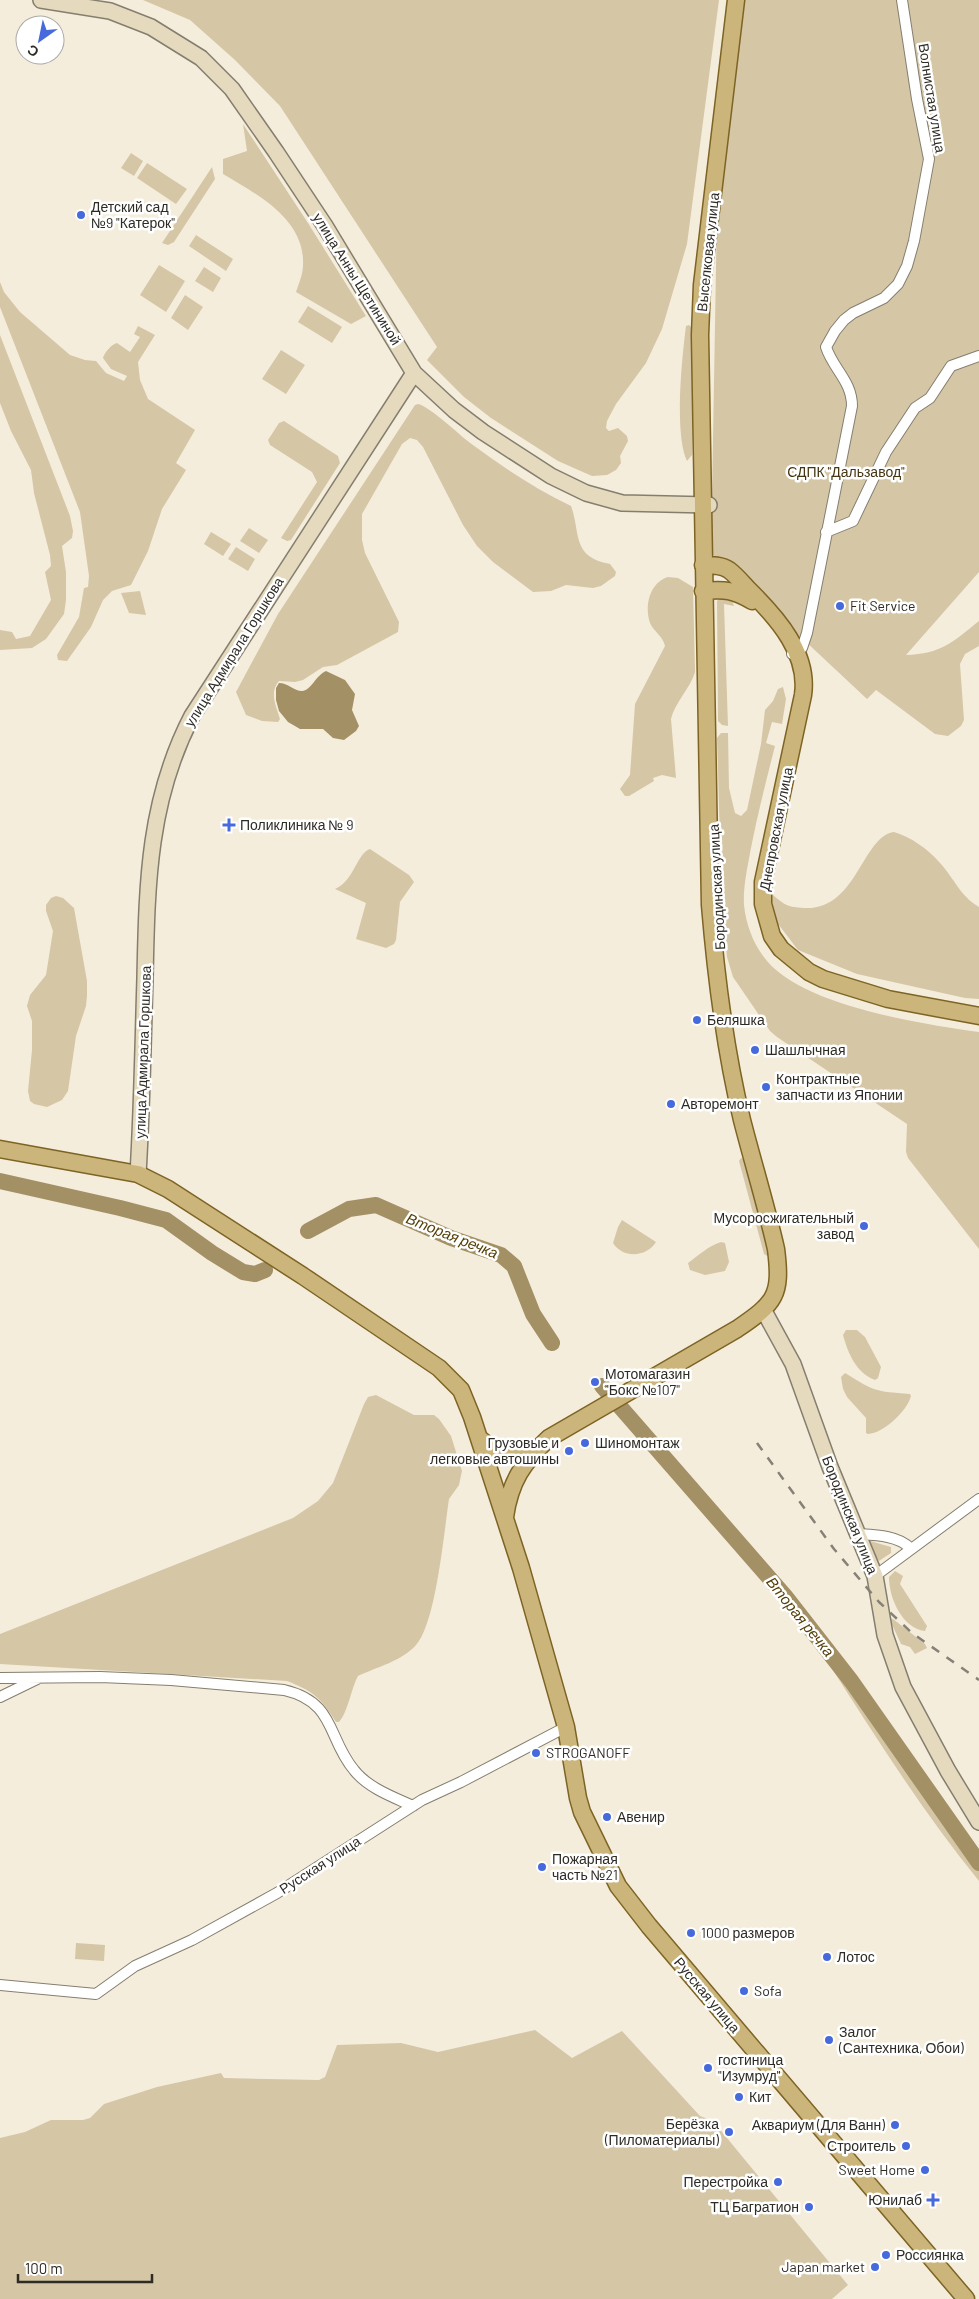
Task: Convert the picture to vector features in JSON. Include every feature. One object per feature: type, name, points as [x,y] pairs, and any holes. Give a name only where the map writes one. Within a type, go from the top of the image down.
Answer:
[{"type":"main road","name":"улица Анны Щетининой","points":[[41,0],[110,11],[152,27],[178,41],[201,58],[232,89],[324,226],[414,373],[454,410],[482,432],[551,476],[586,493],[622,503],[705,505]]},
{"type":"main road","name":"Выселковая улица","points":[[705,505],[700,381],[702,285],[736,0]]},
{"type":"main road","name":"Выселковая улица","points":[[705,505],[710,284],[743,0]]},
{"type":"main road","name":"улица Адмирала Горшкова","points":[[138,1174],[142,1110],[149,874],[154,825],[169,771],[192,716],[414,373]]},
{"type":"main road","name":"Бородинская улица","points":[[605,1405],[737,1328],[766,1314],[776,1290],[779,1269],[776,1249],[742,1119],[723,1017],[711,922],[705,505]]},
{"type":"main road","name":"Днепровская улица","points":[[706,565],[728,570],[736,576],[771,614],[794,653],[804,677],[803,695],[763,882],[763,904],[772,936],[787,954],[809,972],[823,979],[888,999],[979,1016]]},
{"type":"main road","name":"Днепровская улица","points":[[706,591],[726,590],[737,592],[754,602],[794,653],[797,694],[753,885],[753,906],[764,942],[786,966],[819,986],[886,1006],[979,1024]]},
{"type":"main road","points":[[0,1149],[138,1174],[168,1189],[439,1368],[460,1390],[472,1417],[505,1517]]},
{"type":"main road","name":"Бородинская улица","points":[[766,1314],[792,1364],[830,1467],[875,1576],[885,1635],[903,1687],[948,1771],[979,1822]]},
{"type":"main road","name":"Русская улица","points":[[605,1405],[556,1433],[533,1453],[508,1494],[505,1517],[566,1727],[582,1812],[606,1864],[630,1903],[682,1967],[966,2299]]},
{"type":"main road","points":[[478,1438],[490,1448],[502,1454],[533,1453]]},
{"type":"street","name":"Волнистая улица","points":[[826,532],[850,416],[852,397],[847,382],[830,358],[826,347],[844,320],[853,313],[884,298],[898,284],[907,266],[914,242],[929,159],[917,99],[902,0]]},
{"type":"street","points":[[794,653],[802,648],[807,633],[826,532],[853,521],[891,444],[915,408],[930,398],[947,370],[951,366],[979,356]]},
{"type":"street","points":[[875,1576],[910,1548],[979,1499]]},
{"type":"street","points":[[857,1534],[886,1537],[905,1543],[910,1548]]},
{"type":"street","points":[[0,1678],[100,1677],[171,1680],[284,1690],[300,1694],[311,1700],[322,1713],[335,1732],[344,1755],[354,1771],[364,1781],[413,1806]]},
{"type":"street","points":[[0,1697],[40,1678]]},
{"type":"street","name":"Русская улица","points":[[0,1986],[96,1994],[135,1966],[179,1946],[277,1893],[413,1806],[566,1727]]},
{"type":"green space","points":[[143,0],[719,0],[687,244],[662,329],[646,363],[616,404],[607,421],[606,428],[609,431],[618,428],[627,436],[628,441],[620,456],[621,463],[616,470],[607,475],[592,476],[558,461],[491,418],[464,397],[427,360],[437,347],[280,106],[235,60],[190,20]]},
{"type":"green space","name":"СДПК \"Дальзавод\"","points":[[739,0],[979,0],[979,572],[906,655],[929,652],[946,646],[979,621],[979,646],[965,654],[960,664],[964,720],[961,726],[948,736],[935,734],[876,690],[867,699],[711,553],[717,211]]},
{"type":"green space","points":[[243,124],[366,316],[351,324],[296,292],[302,275],[303,265],[302,249],[296,234],[277,210],[223,174],[223,159],[247,151]]},
{"type":"green space","points":[[131,153],[143,161],[134,176],[121,168]]},
{"type":"green space","points":[[147,163],[187,189],[176,204],[137,178]]},
{"type":"green space","points":[[212,167],[215,179],[174,242],[168,245],[162,243]]},
{"type":"green space","points":[[196,235],[233,259],[226,271],[189,246]]},
{"type":"green space","points":[[159,265],[185,281],[166,312],[140,295]]},
{"type":"green space","points":[[204,267],[221,278],[213,292],[195,281]]},
{"type":"green space","points":[[0,282],[4,292],[20,312],[70,355],[96,361],[106,373],[124,381],[127,376],[111,369],[103,358],[105,354],[117,343],[130,352],[140,337],[134,334],[138,326],[155,335],[138,362],[140,380],[148,399],[195,430],[176,463],[186,470],[162,509],[148,551],[131,585],[112,591],[103,600],[91,627],[67,661],[58,660],[57,655],[79,617],[84,588],[88,587],[89,576],[80,512],[0,307]]},
{"type":"green space","points":[[185,295],[203,307],[188,330],[171,318]]},
{"type":"green space","points":[[308,306],[342,327],[332,343],[298,322]]},
{"type":"green space","points":[[689,325],[692,328],[694,381],[692,455],[687,461],[681,433],[680,395],[686,326]]},
{"type":"green space","points":[[0,335],[70,516],[73,531],[72,538],[62,546],[66,572],[64,614],[46,639],[32,648],[0,650],[0,630],[12,632],[16,639],[30,636],[51,600],[45,572],[51,566],[50,555],[34,493],[31,470],[11,431],[0,403]]},
{"type":"green space","points":[[281,350],[305,365],[286,394],[262,379]]},
{"type":"green space","points":[[418,404],[430,410],[467,441],[508,470],[545,493],[571,506],[577,534],[583,550],[598,561],[610,564],[616,572],[615,576],[601,586],[593,588],[566,585],[551,591],[533,592],[493,562],[477,546],[463,525],[423,447],[417,440],[410,438],[402,444],[362,514],[362,540],[365,553],[399,622],[398,632],[337,665],[323,667],[303,680],[295,682],[279,681],[274,690],[275,704],[280,719],[278,722],[262,721],[246,715],[236,692],[278,614],[415,405]]},
{"type":"green space","points":[[284,421],[338,456],[340,463],[291,540],[287,541],[281,538],[317,482],[312,472],[270,445],[268,440],[279,423]]},
{"type":"green space","points":[[249,528],[268,540],[259,553],[240,541]]},
{"type":"green space","points":[[211,532],[231,544],[223,556],[204,544]]},
{"type":"green space","points":[[236,547],[255,559],[248,571],[228,559]]},
{"type":"green space","points":[[668,577],[678,578],[693,587],[695,672],[671,719],[676,778],[662,775],[653,778],[654,781],[629,796],[625,796],[620,789],[630,775],[635,704],[665,646],[650,623],[648,602],[657,584]]},
{"type":"green space","points":[[140,591],[146,615],[129,613],[121,593]]},
{"type":"green space","points":[[721,597],[731,598],[734,606],[724,604],[728,726],[722,725],[718,721],[717,601]]},
{"type":"green space","points":[[783,687],[786,699],[782,724],[772,722],[766,743],[775,746],[750,853],[744,892],[744,905],[749,928],[758,949],[767,961],[785,977],[808,990],[835,1001],[896,1018],[979,1032],[979,1249],[908,1158],[906,1152],[907,1124],[777,1037],[770,1031],[733,977],[727,957],[722,907],[717,738],[721,733],[728,733],[729,788],[735,813],[741,816],[747,810],[761,744],[765,710],[773,701],[778,689]]},
{"type":"green space","points":[[894,832],[913,840],[930,853],[967,898],[979,907],[979,999],[965,998],[857,974],[798,950],[775,920],[771,897],[773,895],[784,904],[791,906],[804,908],[822,906],[836,898],[847,886],[874,846],[883,837]]},
{"type":"green space","points":[[370,849],[409,875],[414,882],[400,902],[396,940],[394,944],[386,948],[356,939],[366,903],[335,889],[347,880],[362,856]]},
{"type":"green space","points":[[56,896],[63,898],[74,908],[87,981],[87,996],[86,1006],[76,1036],[68,1091],[62,1100],[47,1107],[30,1101],[28,1091],[32,1050],[32,1021],[27,1006],[30,995],[46,975],[53,931],[46,911],[46,905],[51,898]]},
{"type":"green space","points":[[741,1158],[744,1159],[765,1233],[767,1256],[764,1254],[739,1161]]},
{"type":"green space","points":[[622,1220],[656,1242],[647,1251],[641,1253],[629,1254],[623,1252],[613,1243]]},
{"type":"green space","points":[[721,1242],[725,1243],[729,1262],[725,1271],[705,1275],[690,1270],[688,1263],[707,1249]]},
{"type":"green space","points":[[846,1330],[857,1330],[865,1337],[881,1367],[878,1378],[875,1380],[863,1373],[854,1362],[847,1349],[843,1335]]},
{"type":"green space","points":[[845,1373],[876,1390],[910,1394],[909,1402],[888,1425],[881,1430],[868,1434],[866,1433],[866,1418],[847,1397],[843,1389],[841,1377]]},
{"type":"green space","points":[[376,1395],[414,1415],[434,1415],[439,1419],[451,1436],[462,1471],[459,1485],[449,1499],[434,1598],[423,1634],[416,1645],[404,1655],[358,1676],[345,1712],[339,1722],[336,1722],[316,1696],[304,1688],[287,1681],[0,1664],[0,1634],[293,1518],[318,1501],[333,1483],[364,1404],[368,1397]]},
{"type":"green space","points":[[870,1541],[891,1547],[891,1553],[879,1561],[868,1544]]},
{"type":"green space","points":[[895,1571],[903,1576],[900,1584],[927,1626],[925,1631],[917,1629],[910,1624],[898,1611],[894,1603],[889,1577]]},
{"type":"green space","points":[[889,1618],[893,1619],[925,1644],[927,1648],[915,1654],[910,1647],[901,1644]]},
{"type":"green space","points":[[824,1656],[828,1656],[965,1854],[979,1871],[979,1881],[918,1799]]},
{"type":"green space","points":[[76,1943],[105,1945],[104,1961],[75,1959]]},
{"type":"green space","points":[[535,2030],[572,2058],[622,2031],[700,2116],[713,2121],[848,2285],[832,2299],[0,2299],[0,2138],[25,2132],[51,2120],[83,2120],[90,2118],[104,2104],[157,2087],[221,2073],[224,2078],[319,2080],[325,2077],[337,2045],[401,2043],[438,2052]]},
{"type":"shaded area","points":[[326,671],[345,680],[355,694],[352,710],[359,726],[356,731],[344,740],[333,738],[323,729],[300,729],[288,722],[279,711],[276,700],[276,688],[279,683],[302,691],[308,689]]},
{"type":"waterway","name":"Вторая речка","points":[[0,1181],[166,1220],[212,1253],[243,1272],[255,1274],[265,1270]]},
{"type":"waterway","name":"Вторая речка","points":[[308,1231],[349,1209],[376,1205],[451,1238],[501,1255],[514,1266],[533,1314],[552,1343]]},
{"type":"waterway","name":"Вторая речка","points":[[602,1386],[785,1596],[852,1682],[979,1863]]},
{"type":"railway","points":[[757,1443],[834,1549],[879,1602],[912,1633],[979,1680]]},
{"type":"place","name":"Детский сад №9 \"Катерок\"","points":[[81,215]]},
{"type":"place","name":"Fit Service","points":[[840,606]]},
{"type":"place","name":"Поликлиника № 9","points":[[229,825]]},
{"type":"place","name":"Беляшка","points":[[697,1020]]},
{"type":"place","name":"Шашлычная","points":[[755,1050]]},
{"type":"place","name":"Контрактные запчасти из Японии","points":[[766,1087]]},
{"type":"place","name":"Авторемонт","points":[[671,1104]]},
{"type":"place","name":"Мусоросжигательный завод","points":[[864,1226]]},
{"type":"place","name":"Мотомагазин \"Бокс №107\"","points":[[595,1382]]},
{"type":"place","name":"Шиномонтаж","points":[[585,1443]]},
{"type":"place","name":"Грузовые и легковые автошины","points":[[569,1451]]},
{"type":"place","name":"STROGANOFF","points":[[536,1753]]},
{"type":"place","name":"Авенир","points":[[607,1817]]},
{"type":"place","name":"Пожарная часть №21","points":[[542,1867]]},
{"type":"place","name":"1000 размеров","points":[[691,1933]]},
{"type":"place","name":"Лотос","points":[[827,1957]]},
{"type":"place","name":"Sofa","points":[[744,1991]]},
{"type":"place","name":"Залог (Сантехника, Обои)","points":[[829,2040]]},
{"type":"place","name":"гостиница \"Изумруд\"","points":[[708,2068]]},
{"type":"place","name":"Кит","points":[[739,2097]]},
{"type":"place","name":"Аквариум (Для Ванн)","points":[[895,2125]]},
{"type":"place","name":"Берёзка (Пиломатериалы)","points":[[729,2132]]},
{"type":"place","name":"Строитель","points":[[906,2146]]},
{"type":"place","name":"Sweet Home","points":[[925,2170]]},
{"type":"place","name":"Перестройка","points":[[778,2182]]},
{"type":"place","name":"Юнилаб","points":[[933,2200]]},
{"type":"place","name":"ТЦ Багратион","points":[[809,2207]]},
{"type":"place","name":"Россиянка","points":[[886,2255]]},
{"type":"place","name":"Japan market","points":[[875,2267]]}]
